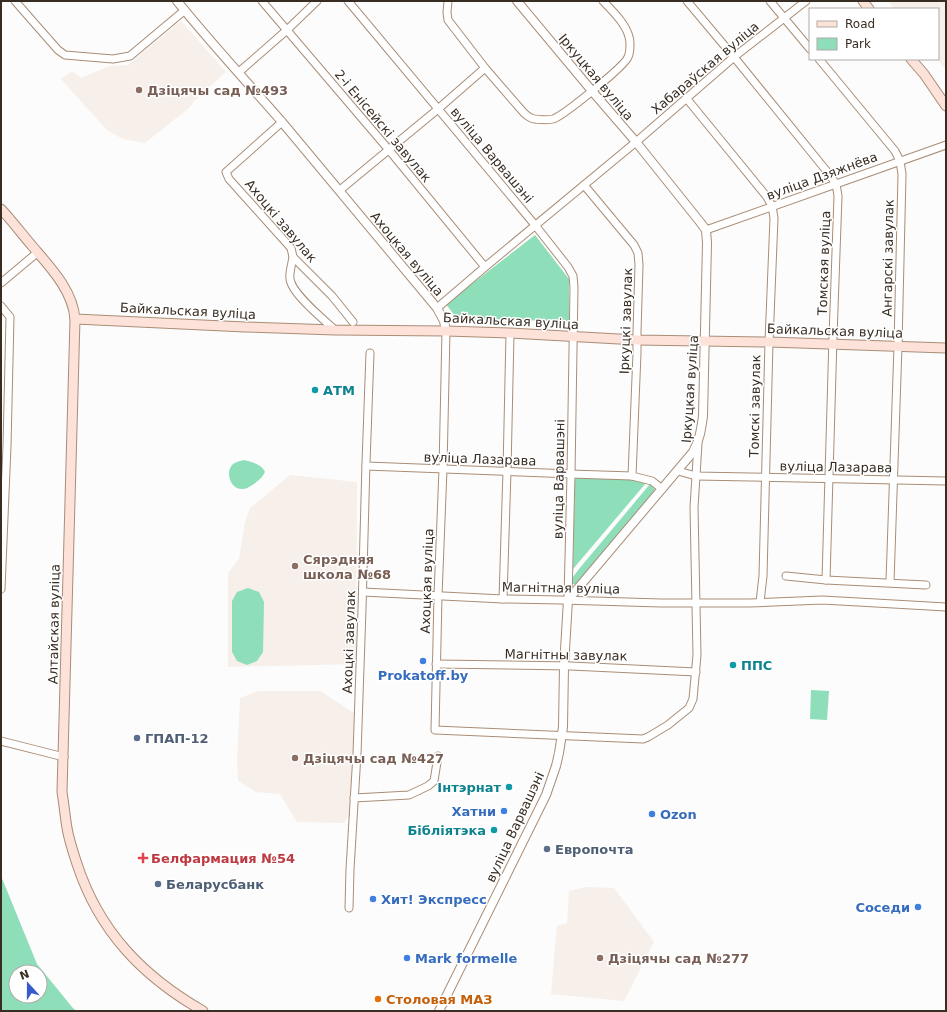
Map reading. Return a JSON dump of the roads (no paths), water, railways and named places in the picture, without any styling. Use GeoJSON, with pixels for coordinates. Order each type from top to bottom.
{"type":"FeatureCollection","features":[{"type":"Feature","properties":{"kind":"main road"},"geometry":{"type":"LineString","coordinates":[[912,60],[924,74],[946,106]]}},
{"type":"Feature","properties":{"kind":"main road","name":"Алтайская вуліца"},"geometry":{"type":"LineString","coordinates":[[1,208],[38,252],[65,288],[70,296],[75,310],[62,792],[67,828],[72,849],[82,879],[96,910],[112,933],[148,972],[168,988],[203,1011]]}},
{"type":"Feature","properties":{"kind":"main road","name":"Байкальская вуліца"},"geometry":{"type":"LineString","coordinates":[[75,319],[238,327],[446,331],[637,340],[769,342],[946,348]]}},
{"type":"Feature","properties":{"kind":"street"},"geometry":{"type":"LineString","coordinates":[[15,1],[58,50],[65,55],[114,59],[130,56],[185,10]]}},
{"type":"Feature","properties":{"kind":"street","name":"Ахоцкая вуліца"},"geometry":{"type":"LineString","coordinates":[[177,1],[209,40],[239,72],[340,190],[437,308],[444,320],[446,331],[443,469],[435,730],[562,735]]}},
{"type":"Feature","properties":{"kind":"street","name":"2-і Енісейскі завулак"},"geometry":{"type":"LineString","coordinates":[[262,1],[389,150],[485,267]]}},
{"type":"Feature","properties":{"kind":"street"},"geometry":{"type":"LineString","coordinates":[[239,72],[287,30],[317,1]]}},
{"type":"Feature","properties":{"kind":"street","name":"вуліца Варвашэні"},"geometry":{"type":"LineString","coordinates":[[348,1],[535,225],[568,267],[573,276],[574,287],[572,474],[562,735],[556,766],[546,795],[439,1011]]}},
{"type":"Feature","properties":{"kind":"street"},"geometry":{"type":"LineString","coordinates":[[448,1],[448,20],[484,68],[524,113],[532,119],[553,119],[592,91],[625,62],[628,56],[630,44],[628,33],[623,24],[603,1]]}},
{"type":"Feature","properties":{"kind":"street","name":"Іркуцкая вуліца"},"geometry":{"type":"LineString","coordinates":[[517,1],[636,142],[700,222],[706,230],[707,243],[702,416],[701,432],[698,442],[694,507],[696,672],[693,699],[689,708],[668,725],[643,739],[562,735]]}},
{"type":"Feature","properties":{"kind":"street"},"geometry":{"type":"LineString","coordinates":[[687,1],[836,184]]}},
{"type":"Feature","properties":{"kind":"street"},"geometry":{"type":"LineString","coordinates":[[770,1],[809,48]]}},
{"type":"Feature","properties":{"kind":"street","name":"Хабараўская вуліца"},"geometry":{"type":"LineString","coordinates":[[437,308],[734,58],[806,1]]}},
{"type":"Feature","properties":{"kind":"street","name":"Ангарскі завулак"},"geometry":{"type":"LineString","coordinates":[[819,60],[895,151],[900,161],[902,174],[890,582]]}},
{"type":"Feature","properties":{"kind":"street"},"geometry":{"type":"LineString","coordinates":[[340,190],[438,109],[484,68]]}},
{"type":"Feature","properties":{"kind":"street","name":"Томскі завулак"},"geometry":{"type":"LineString","coordinates":[[687,98],[720,141],[767,197],[772,206],[774,218],[763,576],[760,602]]}},
{"type":"Feature","properties":{"kind":"street","name":"Ахоцкі завулак"},"geometry":{"type":"LineString","coordinates":[[282,122],[226,172],[229,179],[291,248],[293,257],[332,296],[352,322]]}},
{"type":"Feature","properties":{"kind":"street","name":"вуліца Дзяжнёва"},"geometry":{"type":"LineString","coordinates":[[706,230],[946,145]]}},
{"type":"Feature","properties":{"kind":"street","name":"Томская вуліца"},"geometry":{"type":"LineString","coordinates":[[826,580],[838,196],[836,184]]}},
{"type":"Feature","properties":{"kind":"street","name":"Іркуцкі завулак"},"geometry":{"type":"LineString","coordinates":[[584,185],[634,245],[638,253],[637,340],[632,476]]}},
{"type":"Feature","properties":{"kind":"street"},"geometry":{"type":"LineString","coordinates":[[1,283],[38,252]]}},
{"type":"Feature","properties":{"kind":"street"},"geometry":{"type":"LineString","coordinates":[[293,257],[290,280],[292,286],[304,302],[335,330]]}},
{"type":"Feature","properties":{"kind":"street"},"geometry":{"type":"LineString","coordinates":[[1,306],[10,317],[7,446],[1,589]]}},
{"type":"Feature","properties":{"kind":"street"},"geometry":{"type":"LineString","coordinates":[[503,599],[510,333]]}},
{"type":"Feature","properties":{"kind":"street","name":"Ахоцкі завулак"},"geometry":{"type":"LineString","coordinates":[[349,908],[357,754],[370,353]]}},
{"type":"Feature","properties":{"kind":"street"},"geometry":{"type":"LineString","coordinates":[[568,600],[678,471],[693,452],[698,442]]}},
{"type":"Feature","properties":{"kind":"street","name":"вуліца Лазарава"},"geometry":{"type":"LineString","coordinates":[[366,466],[632,476],[652,481],[662,489]]}},
{"type":"Feature","properties":{"kind":"street","name":"вуліца Лазарава"},"geometry":{"type":"LineString","coordinates":[[678,471],[696,476],[946,482]]}},
{"type":"Feature","properties":{"kind":"street"},"geometry":{"type":"LineString","coordinates":[[786,576],[826,580],[926,585]]}},
{"type":"Feature","properties":{"kind":"street","name":"Магнітная вуліца"},"geometry":{"type":"LineString","coordinates":[[363,592],[503,599],[661,603],[822,600],[946,607]]}},
{"type":"Feature","properties":{"kind":"street","name":"Магнітны завулак"},"geometry":{"type":"LineString","coordinates":[[436,664],[564,666],[696,672]]}},
{"type":"Feature","properties":{"kind":"street"},"geometry":{"type":"LineString","coordinates":[[1,741],[64,757]]}},
{"type":"Feature","properties":{"kind":"street"},"geometry":{"type":"LineString","coordinates":[[354,798],[409,795],[428,786],[434,781],[438,756]]}},
{"type":"Feature","properties":{"kind":"place","name":"Дзіцячы сад №493"},"geometry":{"type":"Point","coordinates":[139,90]}},
{"type":"Feature","properties":{"kind":"place","name":"АТМ"},"geometry":{"type":"Point","coordinates":[315,390]}},
{"type":"Feature","properties":{"kind":"place","name":"Сярэдняя школа №68"},"geometry":{"type":"Point","coordinates":[295,566]}},
{"type":"Feature","properties":{"kind":"place","name":"Prokatoff.by"},"geometry":{"type":"Point","coordinates":[423,661]}},
{"type":"Feature","properties":{"kind":"place","name":"ППС"},"geometry":{"type":"Point","coordinates":[733,665]}},
{"type":"Feature","properties":{"kind":"place","name":"ГПАП-12"},"geometry":{"type":"Point","coordinates":[137,738]}},
{"type":"Feature","properties":{"kind":"place","name":"Дзіцячы сад №427"},"geometry":{"type":"Point","coordinates":[295,758]}},
{"type":"Feature","properties":{"kind":"place","name":"Інтэрнат"},"geometry":{"type":"Point","coordinates":[509,787]}},
{"type":"Feature","properties":{"kind":"place","name":"Хатни"},"geometry":{"type":"Point","coordinates":[504,811]}},
{"type":"Feature","properties":{"kind":"place","name":"Ozon"},"geometry":{"type":"Point","coordinates":[652,814]}},
{"type":"Feature","properties":{"kind":"place","name":"Бібліятэка"},"geometry":{"type":"Point","coordinates":[494,830]}},
{"type":"Feature","properties":{"kind":"place","name":"Европочта"},"geometry":{"type":"Point","coordinates":[547,849]}},
{"type":"Feature","properties":{"kind":"place","name":"Белфармация №54"},"geometry":{"type":"Point","coordinates":[143,858]}},
{"type":"Feature","properties":{"kind":"place","name":"Беларусбанк"},"geometry":{"type":"Point","coordinates":[158,884]}},
{"type":"Feature","properties":{"kind":"place","name":"Хит! Экспресс"},"geometry":{"type":"Point","coordinates":[373,899]}},
{"type":"Feature","properties":{"kind":"place","name":"Соседи"},"geometry":{"type":"Point","coordinates":[918,907]}},
{"type":"Feature","properties":{"kind":"place","name":"Mark formelle"},"geometry":{"type":"Point","coordinates":[407,958]}},
{"type":"Feature","properties":{"kind":"place","name":"Дзіцячы сад №277"},"geometry":{"type":"Point","coordinates":[600,958]}},
{"type":"Feature","properties":{"kind":"place","name":"Столовая МАЗ"},"geometry":{"type":"Point","coordinates":[378,999]}}]}
